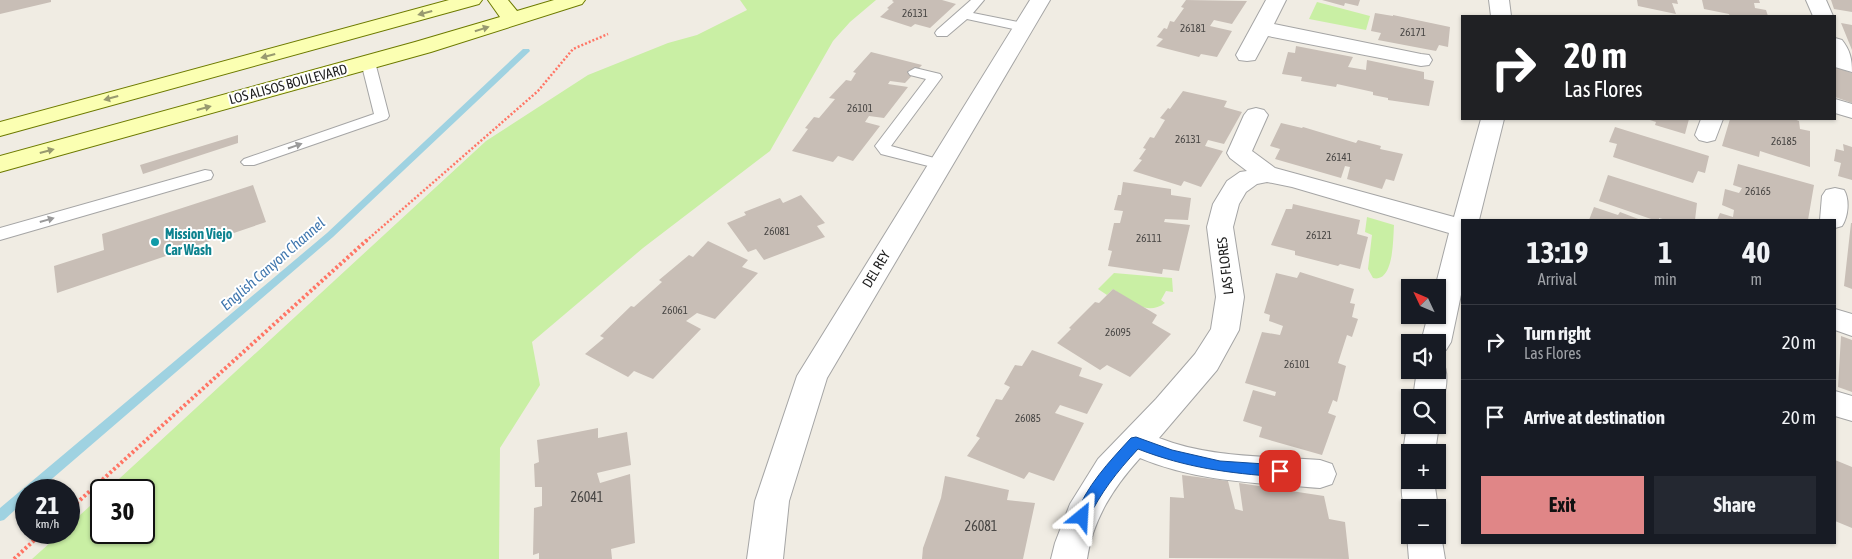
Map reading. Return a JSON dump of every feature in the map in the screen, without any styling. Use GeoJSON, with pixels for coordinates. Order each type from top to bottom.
{"type":"FeatureCollection","features":[{"type":"Feature","properties":{"kind":"main road"},"geometry":{"type":"LineString","coordinates":[[0,129],[472,0]]}},
{"type":"Feature","properties":{"kind":"main road"},"geometry":{"type":"LineString","coordinates":[[498,0],[513,20]]}},
{"type":"Feature","properties":{"kind":"main road","name":"LOS ALISOS BOULEVARD"},"geometry":{"type":"LineString","coordinates":[[0,164],[368,62],[575,0]]}},
{"type":"Feature","properties":{"kind":"street","name":"DEL REY"},"geometry":{"type":"LineString","coordinates":[[765,559],[772,500],[812,376],[1040,0]]}},
{"type":"Feature","properties":{"kind":"street"},"geometry":{"type":"LineString","coordinates":[[1246,55],[1276,0]]}},
{"type":"Feature","properties":{"kind":"street"},"geometry":{"type":"LineString","coordinates":[[1499,0],[1501,15]]}},
{"type":"Feature","properties":{"kind":"street"},"geometry":{"type":"LineString","coordinates":[[1816,0],[1823,15]]}},
{"type":"Feature","properties":{"kind":"street"},"geometry":{"type":"LineString","coordinates":[[1261,28],[1421,60]]}},
{"type":"Feature","properties":{"kind":"street"},"geometry":{"type":"LineString","coordinates":[[1836,106],[1852,112]]}},
{"type":"Feature","properties":{"kind":"street","name":"LAS FLORES"},"geometry":{"type":"LineString","coordinates":[[1256,115],[1239,153],[1267,174]]}},
{"type":"Feature","properties":{"kind":"street"},"geometry":{"type":"LineString","coordinates":[[1466,219],[1493,120]]}},
{"type":"Feature","properties":{"kind":"street","name":"LAS FLORES"},"geometry":{"type":"LineString","coordinates":[[1069,559],[1072,543],[1086,504],[1110,469],[1206,362],[1225,330],[1230,297],[1220,227],[1226,204],[1236,187],[1248,178],[1267,174],[1295,180],[1461,228]]}},
{"type":"Feature","properties":{"kind":"street"},"geometry":{"type":"LineString","coordinates":[[1438,334],[1461,238]]}},
{"type":"Feature","properties":{"kind":"street"},"geometry":{"type":"LineString","coordinates":[[1836,319],[1852,324]]}},
{"type":"Feature","properties":{"kind":"street"},"geometry":{"type":"LineString","coordinates":[[1836,403],[1852,409]]}},
{"type":"Feature","properties":{"kind":"street"},"geometry":{"type":"LineString","coordinates":[[1136,442],[1170,456],[1220,466],[1320,474]]}},
{"type":"Feature","properties":{"kind":"street"},"geometry":{"type":"LineString","coordinates":[[1425,544],[1427,559]]}},
{"type":"Feature","properties":{"kind":"lane"},"geometry":{"type":"LineString","coordinates":[[942,33],[964,15],[978,0]]}},
{"type":"Feature","properties":{"kind":"lane"},"geometry":{"type":"LineString","coordinates":[[964,15],[1023,28]]}},
{"type":"Feature","properties":{"kind":"lane"},"geometry":{"type":"LineString","coordinates":[[249,162],[382,116],[368,62]]}},
{"type":"Feature","properties":{"kind":"lane"},"geometry":{"type":"LineString","coordinates":[[914,72],[934,78],[883,146],[886,151],[940,164]]}},
{"type":"Feature","properties":{"kind":"lane"},"geometry":{"type":"LineString","coordinates":[[0,234],[205,175]]}},
{"type":"Feature","properties":{"kind":"path"},"geometry":{"type":"LineString","coordinates":[[80,500],[327,275],[538,91],[573,49],[608,34]]}},
{"type":"Feature","properties":{"kind":"path"},"geometry":{"type":"LineString","coordinates":[[14,559],[31,544]]}},
{"type":"Feature","properties":{"kind":"green space"},"geometry":{"type":"Polygon","coordinates":[[[740,0],[876,0],[850,22],[833,41],[770,151],[643,248],[532,342],[540,385],[500,448],[499,559],[32,559],[49,544],[80,544],[80,515],[90,506],[90,544],[155,544],[155,479],[119,479],[486,141],[588,75],[668,43],[697,35],[747,10],[740,0]]]}},
{"type":"Feature","properties":{"kind":"green space"},"geometry":{"type":"Polygon","coordinates":[[[1317,2],[1370,16],[1366,30],[1309,19],[1317,2]]]}},
{"type":"Feature","properties":{"kind":"green space"},"geometry":{"type":"Polygon","coordinates":[[[1367,217],[1394,225],[1389,267],[1380,278],[1373,278],[1368,269],[1372,235],[1365,232],[1367,217]]]}},
{"type":"Feature","properties":{"kind":"green space"},"geometry":{"type":"Polygon","coordinates":[[[1114,273],[1172,278],[1173,292],[1166,291],[1161,300],[1165,303],[1158,307],[1145,308],[1113,289],[1107,295],[1098,289],[1114,273]]]}},
{"type":"Feature","properties":{"kind":"building"},"geometry":{"type":"Polygon","coordinates":[[[0,0],[51,0],[51,2],[0,14],[0,0]]]}},
{"type":"Feature","properties":{"kind":"building"},"geometry":{"type":"Polygon","coordinates":[[[893,0],[942,0],[956,4],[930,28],[915,24],[911,27],[880,17],[889,9],[887,8],[894,2],[893,0]]]}},
{"type":"Feature","properties":{"kind":"building"},"geometry":{"type":"Polygon","coordinates":[[[1186,0],[1247,1],[1232,24],[1214,20],[1210,26],[1232,31],[1217,57],[1201,54],[1199,57],[1156,46],[1163,39],[1157,37],[1164,28],[1167,29],[1170,21],[1174,22],[1184,8],[1181,7],[1186,0]]]}},
{"type":"Feature","properties":{"kind":"building"},"geometry":{"type":"Polygon","coordinates":[[[1322,0],[1360,0],[1358,6],[1345,3],[1344,6],[1322,0]]]}},
{"type":"Feature","properties":{"kind":"building"},"geometry":{"type":"Polygon","coordinates":[[[1637,0],[1677,0],[1678,4],[1672,3],[1676,14],[1638,6],[1637,0]]]}},
{"type":"Feature","properties":{"kind":"building"},"geometry":{"type":"Polygon","coordinates":[[[1702,0],[1759,0],[1760,3],[1754,3],[1755,8],[1766,10],[1768,15],[1730,15],[1704,9],[1702,0]]]}},
{"type":"Feature","properties":{"kind":"building"},"geometry":{"type":"Polygon","coordinates":[[[1831,0],[1852,0],[1852,12],[1834,9],[1831,0]]]}},
{"type":"Feature","properties":{"kind":"building"},"geometry":{"type":"Polygon","coordinates":[[[1375,13],[1450,27],[1448,47],[1439,45],[1436,51],[1378,40],[1381,33],[1371,31],[1375,13]]]}},
{"type":"Feature","properties":{"kind":"building"},"geometry":{"type":"Polygon","coordinates":[[[1841,23],[1852,25],[1852,50],[1841,23]]]}},
{"type":"Feature","properties":{"kind":"building"},"geometry":{"type":"Polygon","coordinates":[[[1296,46],[1353,57],[1348,67],[1366,70],[1367,60],[1424,72],[1424,79],[1434,81],[1429,106],[1388,100],[1388,98],[1373,95],[1373,92],[1337,84],[1336,87],[1301,81],[1302,77],[1282,74],[1288,52],[1295,53],[1296,46]]]}},
{"type":"Feature","properties":{"kind":"building"},"geometry":{"type":"Polygon","coordinates":[[[871,52],[922,65],[905,83],[890,81],[888,84],[908,87],[884,118],[869,116],[865,122],[880,126],[853,161],[838,156],[833,162],[792,151],[808,129],[805,128],[814,117],[819,118],[835,99],[829,98],[846,80],[851,81],[856,73],[853,72],[871,52]]]}},
{"type":"Feature","properties":{"kind":"building"},"geometry":{"type":"Polygon","coordinates":[[[1836,67],[1852,73],[1852,103],[1836,97],[1836,67]]]}},
{"type":"Feature","properties":{"kind":"building"},"geometry":{"type":"Polygon","coordinates":[[[1183,91],[1227,101],[1224,107],[1242,112],[1224,144],[1208,140],[1205,146],[1223,151],[1201,187],[1184,181],[1181,186],[1133,171],[1142,160],[1139,159],[1146,149],[1143,148],[1150,137],[1154,138],[1165,120],[1160,118],[1168,108],[1170,109],[1183,91]]]}},
{"type":"Feature","properties":{"kind":"building"},"geometry":{"type":"Polygon","coordinates":[[[1650,120],[1689,120],[1685,134],[1655,125],[1656,122],[1650,120]]]}},
{"type":"Feature","properties":{"kind":"building"},"geometry":{"type":"Polygon","coordinates":[[[1730,120],[1796,120],[1799,121],[1800,129],[1810,131],[1810,167],[1760,151],[1759,157],[1722,146],[1730,120]]]}},
{"type":"Feature","properties":{"kind":"building"},"geometry":{"type":"Polygon","coordinates":[[[1281,123],[1303,127],[1356,143],[1358,140],[1381,146],[1380,149],[1403,154],[1394,181],[1386,179],[1382,189],[1347,179],[1350,167],[1345,166],[1341,178],[1275,159],[1280,149],[1270,146],[1281,123]]]}},
{"type":"Feature","properties":{"kind":"building"},"geometry":{"type":"Polygon","coordinates":[[[1615,127],[1709,156],[1705,173],[1698,171],[1693,183],[1613,157],[1617,144],[1609,142],[1615,127]]]}},
{"type":"Feature","properties":{"kind":"building"},"geometry":{"type":"Polygon","coordinates":[[[238,135],[238,143],[143,174],[140,165],[238,135]]]}},
{"type":"Feature","properties":{"kind":"building"},"geometry":{"type":"Polygon","coordinates":[[[1843,144],[1852,147],[1852,180],[1838,176],[1841,163],[1834,161],[1836,149],[1844,151],[1843,144]]]}},
{"type":"Feature","properties":{"kind":"building"},"geometry":{"type":"Polygon","coordinates":[[[1738,164],[1814,185],[1808,219],[1717,219],[1720,213],[1733,217],[1734,210],[1722,205],[1725,189],[1739,193],[1742,188],[1733,185],[1738,164]]]}},
{"type":"Feature","properties":{"kind":"building"},"geometry":{"type":"Polygon","coordinates":[[[1608,175],[1697,203],[1695,219],[1651,219],[1599,201],[1608,175]]]}},
{"type":"Feature","properties":{"kind":"building"},"geometry":{"type":"Polygon","coordinates":[[[1123,182],[1171,189],[1171,195],[1191,198],[1188,220],[1165,219],[1164,222],[1190,225],[1179,271],[1163,269],[1162,274],[1108,266],[1112,251],[1108,250],[1114,223],[1120,223],[1123,211],[1114,210],[1118,195],[1121,195],[1123,182]]]}},
{"type":"Feature","properties":{"kind":"building","name":"Mission Viejo Car Wash"},"geometry":{"type":"Polygon","coordinates":[[[253,185],[266,222],[57,293],[54,266],[104,250],[102,234],[253,185]]]}},
{"type":"Feature","properties":{"kind":"building"},"geometry":{"type":"Polygon","coordinates":[[[801,195],[825,223],[817,226],[825,237],[764,260],[756,249],[748,252],[727,223],[746,215],[744,212],[780,198],[783,203],[801,195]]]}},
{"type":"Feature","properties":{"kind":"building"},"geometry":{"type":"Polygon","coordinates":[[[1293,204],[1360,220],[1357,234],[1368,237],[1360,269],[1340,264],[1338,266],[1295,255],[1295,251],[1271,245],[1286,209],[1292,209],[1293,204]]]}},
{"type":"Feature","properties":{"kind":"building"},"geometry":{"type":"Polygon","coordinates":[[[1594,207],[1618,215],[1620,212],[1638,219],[1589,219],[1594,207]]]}},
{"type":"Feature","properties":{"kind":"building"},"geometry":{"type":"Polygon","coordinates":[[[1852,223],[1852,289],[1844,286],[1852,223]]]}},
{"type":"Feature","properties":{"kind":"building"},"geometry":{"type":"Polygon","coordinates":[[[708,241],[748,260],[742,267],[758,273],[715,319],[697,313],[686,321],[701,329],[653,379],[634,371],[628,377],[585,354],[604,338],[600,336],[631,306],[634,307],[662,282],[659,280],[689,255],[693,257],[708,241]]]}},
{"type":"Feature","properties":{"kind":"building"},"geometry":{"type":"Polygon","coordinates":[[[1300,272],[1354,289],[1350,303],[1355,304],[1352,317],[1358,319],[1352,337],[1347,335],[1338,363],[1346,366],[1337,402],[1333,400],[1328,413],[1336,416],[1322,455],[1259,437],[1262,427],[1243,421],[1253,390],[1275,396],[1276,392],[1245,383],[1262,332],[1280,335],[1283,326],[1269,321],[1270,315],[1264,313],[1276,273],[1297,278],[1300,272]]]}},
{"type":"Feature","properties":{"kind":"building"},"geometry":{"type":"Polygon","coordinates":[[[1113,289],[1157,315],[1152,323],[1171,334],[1130,377],[1107,365],[1100,370],[1057,343],[1095,302],[1099,303],[1113,289]]]}},
{"type":"Feature","properties":{"kind":"building"},"geometry":{"type":"Polygon","coordinates":[[[1841,336],[1852,340],[1852,392],[1838,387],[1841,336]]]}},
{"type":"Feature","properties":{"kind":"building"},"geometry":{"type":"Polygon","coordinates":[[[1032,350],[1082,368],[1079,376],[1103,384],[1087,414],[1060,405],[1055,413],[1084,423],[1054,481],[1029,472],[1024,479],[967,456],[980,438],[976,436],[996,399],[1002,400],[1010,387],[1004,384],[1015,365],[1022,366],[1032,350]]]}},
{"type":"Feature","properties":{"kind":"building"},"geometry":{"type":"Polygon","coordinates":[[[598,428],[598,438],[627,432],[631,465],[597,473],[600,483],[630,474],[635,543],[611,549],[612,559],[539,559],[539,553],[533,555],[534,508],[542,506],[542,487],[535,487],[534,464],[539,462],[537,440],[598,428]]]}},
{"type":"Feature","properties":{"kind":"building"},"geometry":{"type":"Polygon","coordinates":[[[1836,460],[1852,467],[1852,528],[1836,521],[1836,460]]]}},
{"type":"Feature","properties":{"kind":"building"},"geometry":{"type":"Polygon","coordinates":[[[1182,475],[1228,481],[1235,509],[1243,511],[1239,483],[1324,496],[1329,519],[1345,522],[1349,559],[1169,558],[1170,497],[1184,498],[1182,475]]]}},
{"type":"Feature","properties":{"kind":"building"},"geometry":{"type":"Polygon","coordinates":[[[945,476],[1009,490],[1007,500],[1035,503],[1023,559],[922,559],[923,548],[941,498],[945,476]]]}},
{"type":"Feature","properties":{"kind":"waterway","name":"English Canyon Channel"},"geometry":{"type":"LineString","coordinates":[[43,479],[330,235],[526,51]]}},
{"type":"Feature","properties":{"kind":"waterway","name":"English Canyon Channel"},"geometry":{"type":"LineString","coordinates":[[0,516],[15,503]]}},
{"type":"Feature","properties":{"kind":"place","name":"Mission Viejo Car Wash"},"geometry":{"type":"Point","coordinates":[155,242]}},
{"type":"Feature","properties":{"kind":"route"},"geometry":{"type":"LineString","coordinates":[[1082,517],[1086,504],[1110,469],[1136,442],[1170,456],[1220,466],[1280,471]]}}]}
